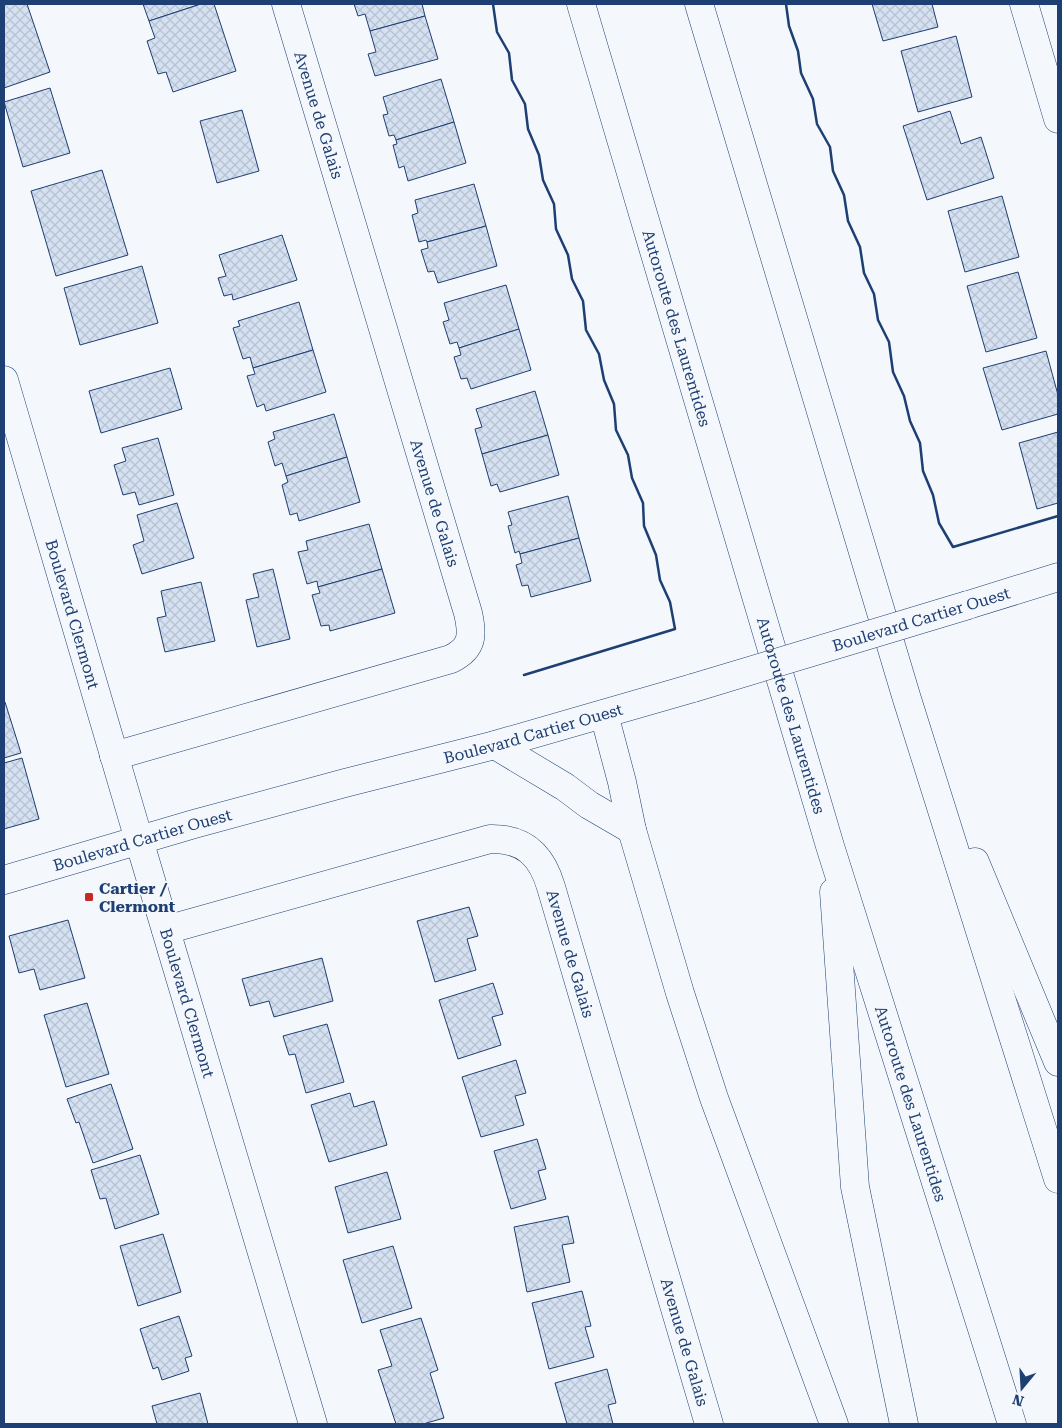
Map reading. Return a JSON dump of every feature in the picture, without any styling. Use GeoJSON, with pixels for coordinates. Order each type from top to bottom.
{"type":"FeatureCollection","features":[{"type":"Feature","properties":{"kind":"main road","name":"Avenue de Galais"},"geometry":{"type":"LineString","coordinates":[[114,756],[451,659],[463,652],[471,638],[472,630],[465,604],[286,4]]}},
{"type":"Feature","properties":{"kind":"main road","name":"Autoroute des Laurentides"},"geometry":{"type":"LineString","coordinates":[[581,4],[830,846],[1012,1424]]}},
{"type":"Feature","properties":{"kind":"main road"},"geometry":{"type":"LineString","coordinates":[[698,4],[906,699],[1058,1179]]}},
{"type":"Feature","properties":{"kind":"main road"},"geometry":{"type":"LineString","coordinates":[[1024,4],[1058,119]]}},
{"type":"Feature","properties":{"kind":"main road","name":"Boulevard Clermont"},"geometry":{"type":"LineString","coordinates":[[4,380],[313,1424]]}},
{"type":"Feature","properties":{"kind":"main road","name":"Boulevard Cartier Ouest"},"geometry":{"type":"LineString","coordinates":[[4,880],[139,840],[604,714],[1058,577]]}},
{"type":"Feature","properties":{"kind":"main road"},"geometry":{"type":"LineString","coordinates":[[906,699],[1058,1062]]}},
{"type":"Feature","properties":{"kind":"main road"},"geometry":{"type":"LineString","coordinates":[[604,714],[622,782],[632,830],[714,1098],[834,1424]]}},
{"type":"Feature","properties":{"kind":"main road"},"geometry":{"type":"LineString","coordinates":[[495,745],[632,830]]}},
{"type":"Feature","properties":{"kind":"main road","name":"Avenue de Galais"},"geometry":{"type":"LineString","coordinates":[[166,930],[490,840],[508,840],[528,849],[537,856],[551,887],[709,1424]]}},
{"type":"Feature","properties":{"kind":"main road"},"geometry":{"type":"LineString","coordinates":[[830,846],[855,1187],[904,1424]]}},
{"type":"Feature","properties":{"kind":"building"},"geometry":{"type":"Polygon","coordinates":[[[4,4],[27,4],[50,72],[4,88],[4,4]]]}},
{"type":"Feature","properties":{"kind":"building"},"geometry":{"type":"Polygon","coordinates":[[[143,4],[201,4],[149,21],[143,4]]]}},
{"type":"Feature","properties":{"kind":"building"},"geometry":{"type":"Polygon","coordinates":[[[201,4],[214,4],[236,71],[173,92],[166,72],[158,74],[147,41],[155,38],[149,21],[201,4]]]}},
{"type":"Feature","properties":{"kind":"building"},"geometry":{"type":"Polygon","coordinates":[[[354,4],[422,4],[425,16],[370,31],[365,14],[358,16],[354,4]]]}},
{"type":"Feature","properties":{"kind":"building"},"geometry":{"type":"Polygon","coordinates":[[[872,4],[932,4],[938,27],[883,41],[872,4]]]}},
{"type":"Feature","properties":{"kind":"building"},"geometry":{"type":"Polygon","coordinates":[[[425,16],[438,59],[375,76],[368,54],[376,52],[370,31],[425,16]]]}},
{"type":"Feature","properties":{"kind":"building"},"geometry":{"type":"Polygon","coordinates":[[[956,36],[972,97],[918,112],[901,51],[956,36]]]}},
{"type":"Feature","properties":{"kind":"building"},"geometry":{"type":"Polygon","coordinates":[[[441,79],[454,122],[396,140],[394,135],[389,136],[383,115],[388,114],[383,97],[441,79]]]}},
{"type":"Feature","properties":{"kind":"building"},"geometry":{"type":"Polygon","coordinates":[[[50,88],[70,153],[23,167],[4,102],[50,88]]]}},
{"type":"Feature","properties":{"kind":"building"},"geometry":{"type":"Polygon","coordinates":[[[242,110],[259,171],[217,183],[200,121],[242,110]]]}},
{"type":"Feature","properties":{"kind":"building"},"geometry":{"type":"Polygon","coordinates":[[[950,111],[961,144],[981,137],[994,178],[927,200],[903,126],[950,111]]]}},
{"type":"Feature","properties":{"kind":"building"},"geometry":{"type":"Polygon","coordinates":[[[454,122],[466,163],[408,181],[404,166],[399,168],[393,145],[397,144],[396,140],[454,122]]]}},
{"type":"Feature","properties":{"kind":"building"},"geometry":{"type":"Polygon","coordinates":[[[102,170],[128,255],[56,276],[31,191],[102,170]]]}},
{"type":"Feature","properties":{"kind":"building"},"geometry":{"type":"Polygon","coordinates":[[[474,184],[486,226],[427,242],[426,240],[419,242],[412,215],[418,213],[415,200],[474,184]]]}},
{"type":"Feature","properties":{"kind":"building"},"geometry":{"type":"Polygon","coordinates":[[[1002,196],[1019,257],[965,272],[948,211],[1002,196]]]}},
{"type":"Feature","properties":{"kind":"building"},"geometry":{"type":"Polygon","coordinates":[[[486,226],[497,266],[438,283],[434,271],[428,272],[421,250],[428,248],[427,242],[486,226]]]}},
{"type":"Feature","properties":{"kind":"building"},"geometry":{"type":"Polygon","coordinates":[[[282,235],[297,280],[233,300],[232,294],[224,296],[218,278],[226,276],[219,255],[282,235]]]}},
{"type":"Feature","properties":{"kind":"building"},"geometry":{"type":"Polygon","coordinates":[[[142,266],[158,323],[80,345],[64,288],[142,266]]]}},
{"type":"Feature","properties":{"kind":"building"},"geometry":{"type":"Polygon","coordinates":[[[1018,272],[1037,338],[986,352],[967,286],[1018,272]]]}},
{"type":"Feature","properties":{"kind":"building"},"geometry":{"type":"Polygon","coordinates":[[[506,285],[519,329],[459,348],[457,342],[450,344],[443,322],[449,320],[444,303],[506,285]]]}},
{"type":"Feature","properties":{"kind":"building"},"geometry":{"type":"Polygon","coordinates":[[[299,302],[313,350],[253,368],[250,357],[243,359],[233,328],[240,326],[238,321],[299,302]]]}},
{"type":"Feature","properties":{"kind":"building"},"geometry":{"type":"Polygon","coordinates":[[[519,329],[531,370],[471,389],[467,378],[461,379],[454,357],[461,355],[459,348],[519,329]]]}},
{"type":"Feature","properties":{"kind":"building"},"geometry":{"type":"Polygon","coordinates":[[[313,350],[326,392],[266,411],[264,404],[257,407],[247,376],[255,374],[253,368],[313,350]]]}},
{"type":"Feature","properties":{"kind":"building"},"geometry":{"type":"Polygon","coordinates":[[[1046,351],[1058,395],[1058,414],[1002,430],[983,368],[1046,351]]]}},
{"type":"Feature","properties":{"kind":"building"},"geometry":{"type":"Polygon","coordinates":[[[170,368],[182,409],[101,433],[89,391],[170,368]]]}},
{"type":"Feature","properties":{"kind":"building"},"geometry":{"type":"Polygon","coordinates":[[[535,391],[548,435],[482,454],[475,429],[482,427],[476,409],[535,391]]]}},
{"type":"Feature","properties":{"kind":"building"},"geometry":{"type":"Polygon","coordinates":[[[334,414],[347,457],[286,476],[282,463],[275,466],[268,442],[275,439],[273,432],[334,414]]]}},
{"type":"Feature","properties":{"kind":"building"},"geometry":{"type":"Polygon","coordinates":[[[1058,432],[1058,503],[1037,509],[1019,443],[1058,432]]]}},
{"type":"Feature","properties":{"kind":"building"},"geometry":{"type":"Polygon","coordinates":[[[548,435],[559,475],[500,492],[497,484],[491,486],[482,454],[548,435]]]}},
{"type":"Feature","properties":{"kind":"building"},"geometry":{"type":"Polygon","coordinates":[[[158,438],[174,495],[139,505],[135,492],[123,495],[114,465],[126,461],[122,448],[158,438]]]}},
{"type":"Feature","properties":{"kind":"building"},"geometry":{"type":"Polygon","coordinates":[[[347,457],[360,502],[299,521],[297,513],[290,515],[282,485],[288,482],[286,476],[347,457]]]}},
{"type":"Feature","properties":{"kind":"building"},"geometry":{"type":"Polygon","coordinates":[[[568,496],[579,538],[520,554],[519,551],[515,553],[508,526],[512,525],[508,512],[568,496]]]}},
{"type":"Feature","properties":{"kind":"building"},"geometry":{"type":"Polygon","coordinates":[[[177,503],[194,558],[142,574],[133,545],[144,541],[137,515],[177,503]]]}},
{"type":"Feature","properties":{"kind":"building"},"geometry":{"type":"Polygon","coordinates":[[[369,524],[382,569],[318,587],[317,581],[307,584],[298,552],[308,550],[306,541],[369,524]]]}},
{"type":"Feature","properties":{"kind":"building"},"geometry":{"type":"Polygon","coordinates":[[[579,538],[591,581],[531,597],[528,585],[522,586],[516,565],[522,563],[520,554],[579,538]]]}},
{"type":"Feature","properties":{"kind":"building"},"geometry":{"type":"Polygon","coordinates":[[[273,569],[290,639],[257,647],[246,600],[259,597],[253,574],[273,569]]]}},
{"type":"Feature","properties":{"kind":"building"},"geometry":{"type":"Polygon","coordinates":[[[382,569],[395,613],[330,631],[329,625],[321,626],[312,595],[320,593],[318,587],[382,569]]]}},
{"type":"Feature","properties":{"kind":"building"},"geometry":{"type":"Polygon","coordinates":[[[201,582],[215,641],[165,652],[157,618],[166,616],[161,591],[201,582]]]}},
{"type":"Feature","properties":{"kind":"building"},"geometry":{"type":"Polygon","coordinates":[[[4,702],[21,753],[4,758],[4,702]]]}},
{"type":"Feature","properties":{"kind":"building"},"geometry":{"type":"Polygon","coordinates":[[[22,758],[39,819],[4,829],[4,763],[22,758]]]}},
{"type":"Feature","properties":{"kind":"building"},"geometry":{"type":"Polygon","coordinates":[[[469,907],[478,936],[467,939],[476,970],[435,982],[417,921],[469,907]]]}},
{"type":"Feature","properties":{"kind":"building"},"geometry":{"type":"Polygon","coordinates":[[[68,920],[85,978],[40,990],[34,969],[19,973],[9,936],[68,920]]]}},
{"type":"Feature","properties":{"kind":"building"},"geometry":{"type":"Polygon","coordinates":[[[322,958],[333,1001],[274,1017],[269,1001],[250,1006],[242,979],[322,958]]]}},
{"type":"Feature","properties":{"kind":"building"},"geometry":{"type":"Polygon","coordinates":[[[493,983],[503,1014],[492,1017],[501,1045],[458,1059],[439,1000],[493,983]]]}},
{"type":"Feature","properties":{"kind":"building"},"geometry":{"type":"Polygon","coordinates":[[[87,1003],[109,1074],[66,1087],[44,1015],[87,1003]]]}},
{"type":"Feature","properties":{"kind":"building"},"geometry":{"type":"Polygon","coordinates":[[[327,1024],[344,1082],[306,1093],[295,1054],[289,1055],[283,1036],[327,1024]]]}},
{"type":"Feature","properties":{"kind":"building"},"geometry":{"type":"Polygon","coordinates":[[[516,1060],[526,1093],[515,1096],[524,1125],[481,1137],[462,1077],[516,1060]]]}},
{"type":"Feature","properties":{"kind":"building"},"geometry":{"type":"Polygon","coordinates":[[[111,1084],[133,1149],[93,1163],[79,1122],[76,1123],[67,1099],[111,1084]]]}},
{"type":"Feature","properties":{"kind":"building"},"geometry":{"type":"Polygon","coordinates":[[[350,1093],[354,1107],[374,1101],[387,1145],[329,1162],[311,1105],[350,1093]]]}},
{"type":"Feature","properties":{"kind":"building"},"geometry":{"type":"Polygon","coordinates":[[[537,1139],[546,1169],[538,1171],[546,1199],[511,1209],[494,1151],[537,1139]]]}},
{"type":"Feature","properties":{"kind":"building"},"geometry":{"type":"Polygon","coordinates":[[[140,1155],[159,1214],[115,1229],[106,1198],[100,1199],[91,1170],[140,1155]]]}},
{"type":"Feature","properties":{"kind":"building"},"geometry":{"type":"Polygon","coordinates":[[[387,1172],[401,1219],[348,1233],[335,1187],[387,1172]]]}},
{"type":"Feature","properties":{"kind":"building"},"geometry":{"type":"Polygon","coordinates":[[[568,1216],[574,1243],[562,1245],[570,1282],[527,1292],[514,1227],[568,1216]]]}},
{"type":"Feature","properties":{"kind":"building"},"geometry":{"type":"Polygon","coordinates":[[[163,1234],[181,1292],[138,1306],[120,1246],[163,1234]]]}},
{"type":"Feature","properties":{"kind":"building"},"geometry":{"type":"Polygon","coordinates":[[[393,1246],[412,1308],[362,1323],[343,1260],[393,1246]]]}},
{"type":"Feature","properties":{"kind":"building"},"geometry":{"type":"Polygon","coordinates":[[[582,1291],[591,1326],[585,1327],[594,1357],[549,1369],[532,1303],[582,1291]]]}},
{"type":"Feature","properties":{"kind":"building"},"geometry":{"type":"Polygon","coordinates":[[[179,1316],[192,1356],[185,1358],[189,1371],[162,1380],[158,1367],[153,1369],[140,1329],[179,1316]]]}},
{"type":"Feature","properties":{"kind":"building"},"geometry":{"type":"Polygon","coordinates":[[[421,1318],[438,1370],[430,1373],[444,1418],[423,1424],[396,1424],[378,1370],[392,1366],[380,1330],[421,1318]]]}},
{"type":"Feature","properties":{"kind":"building"},"geometry":{"type":"Polygon","coordinates":[[[607,1369],[616,1403],[608,1405],[613,1424],[567,1424],[555,1383],[607,1369]]]}},
{"type":"Feature","properties":{"kind":"building"},"geometry":{"type":"Polygon","coordinates":[[[200,1393],[208,1424],[157,1424],[152,1406],[200,1393]]]}},
{"type":"Feature","properties":{"kind":"wall"},"geometry":{"type":"LineString","coordinates":[[493,4],[497,32],[509,53],[512,80],[525,104],[528,129],[539,155],[543,180],[554,204],[556,229],[568,255],[572,279],[583,301],[586,330],[599,354],[604,380],[614,404],[616,430],[628,455],[632,478],[643,503],[644,526],[656,555],[660,580],[670,602],[675,629],[524,675]]}},
{"type":"Feature","properties":{"kind":"wall"},"geometry":{"type":"LineString","coordinates":[[786,4],[789,26],[798,51],[801,73],[813,99],[817,124],[830,147],[833,171],[844,195],[848,221],[860,247],[864,273],[874,294],[878,320],[889,342],[893,372],[904,396],[910,421],[920,443],[923,471],[933,495],[939,523],[953,547],[1058,516]]}},
{"type":"Feature","properties":{"kind":"place","name":"Cartier / Clermont"},"geometry":{"type":"Point","coordinates":[89,897]}}]}
